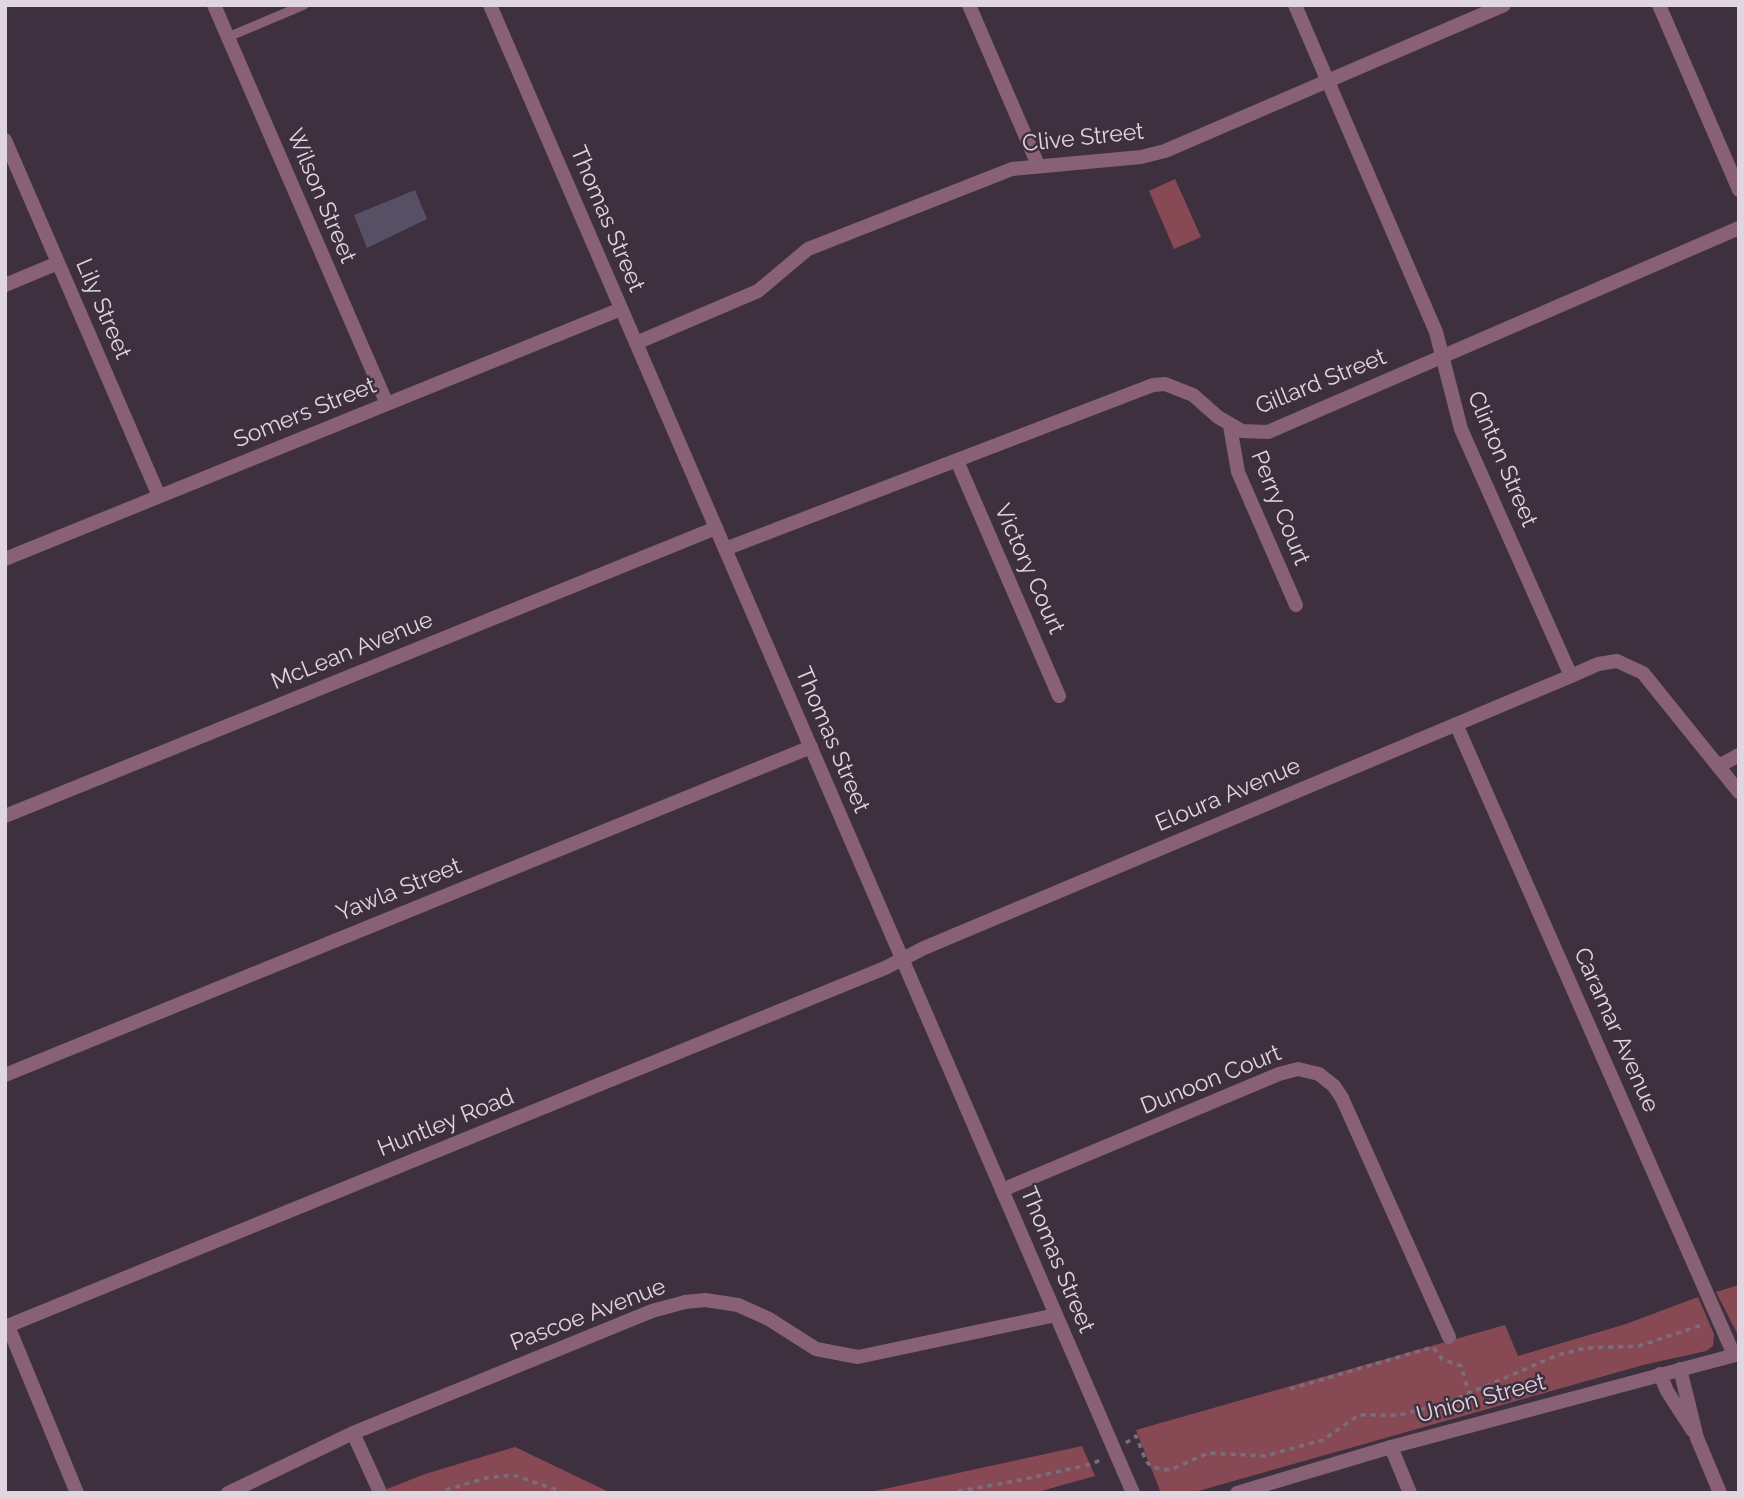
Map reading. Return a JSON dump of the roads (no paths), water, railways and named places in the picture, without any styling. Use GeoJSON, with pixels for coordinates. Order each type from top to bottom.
{"type":"FeatureCollection","features":[{"type":"Feature","properties":{"kind":"street","name":"Wilson Street"},"geometry":{"type":"LineString","coordinates":[[214,5],[387,404]]}},
{"type":"Feature","properties":{"kind":"street","name":"Thomas Street"},"geometry":{"type":"LineString","coordinates":[[490,5],[1133,1493]]}},
{"type":"Feature","properties":{"kind":"street"},"geometry":{"type":"LineString","coordinates":[[969,5],[1038,165]]}},
{"type":"Feature","properties":{"kind":"street","name":"Clinton Street"},"geometry":{"type":"LineString","coordinates":[[1295,5],[1436,332],[1461,429],[1571,676]]}},
{"type":"Feature","properties":{"kind":"street","name":"Clive Street"},"geometry":{"type":"LineString","coordinates":[[636,343],[758,291],[808,249],[1012,169],[1158,153],[1504,5]]}},
{"type":"Feature","properties":{"kind":"street"},"geometry":{"type":"LineString","coordinates":[[1658,5],[1739,190]]}},
{"type":"Feature","properties":{"kind":"street","name":"Lily Street"},"geometry":{"type":"LineString","coordinates":[[5,139],[159,496]]}},
{"type":"Feature","properties":{"kind":"street","name":"Gillard Street"},"geometry":{"type":"LineString","coordinates":[[725,549],[1153,385],[1165,384],[1193,395],[1230,426],[1255,433],[1280,428],[1739,228]]}},
{"type":"Feature","properties":{"kind":"street"},"geometry":{"type":"LineString","coordinates":[[5,285],[58,263]]}},
{"type":"Feature","properties":{"kind":"street","name":"Somers Street"},"geometry":{"type":"LineString","coordinates":[[5,559],[621,309]]}},
{"type":"Feature","properties":{"kind":"street","name":"Perry Court"},"geometry":{"type":"LineString","coordinates":[[1230,426],[1238,472],[1296,605]]}},
{"type":"Feature","properties":{"kind":"street","name":"Victory Court"},"geometry":{"type":"LineString","coordinates":[[957,461],[1059,696]]}},
{"type":"Feature","properties":{"kind":"street","name":"McLean Avenue"},"geometry":{"type":"LineString","coordinates":[[5,816],[716,528]]}},
{"type":"Feature","properties":{"kind":"street"},"geometry":{"type":"LineString","coordinates":[[1571,676],[1608,662],[1634,666],[1652,682],[1739,792]]}},
{"type":"Feature","properties":{"kind":"street","name":"Eloura Avenue"},"geometry":{"type":"LineString","coordinates":[[902,959],[1571,676]]}},
{"type":"Feature","properties":{"kind":"street","name":"Caramar Avenue"},"geometry":{"type":"LineString","coordinates":[[1456,724],[1736,1354]]}},
{"type":"Feature","properties":{"kind":"street","name":"Yawla Street"},"geometry":{"type":"LineString","coordinates":[[5,1075],[811,747]]}},
{"type":"Feature","properties":{"kind":"street"},"geometry":{"type":"LineString","coordinates":[[1719,766],[1739,755]]}},
{"type":"Feature","properties":{"kind":"street","name":"Huntley Road"},"geometry":{"type":"LineString","coordinates":[[7,1326],[902,959]]}},
{"type":"Feature","properties":{"kind":"street","name":"Dunoon Court"},"geometry":{"type":"LineString","coordinates":[[1002,1190],[1279,1074],[1298,1069],[1319,1074],[1334,1086],[1342,1098],[1449,1338]]}},
{"type":"Feature","properties":{"kind":"street","name":"Pascoe Avenue"},"geometry":{"type":"LineString","coordinates":[[228,1493],[353,1433],[652,1311],[685,1302],[705,1300],[738,1305],[769,1319],[816,1349],[859,1357],[1056,1315]]}},
{"type":"Feature","properties":{"kind":"street"},"geometry":{"type":"LineString","coordinates":[[7,1326],[78,1493]]}},
{"type":"Feature","properties":{"kind":"street","name":"Union Street"},"geometry":{"type":"LineString","coordinates":[[1237,1493],[1391,1447],[1736,1354]]}},
{"type":"Feature","properties":{"kind":"street"},"geometry":{"type":"LineString","coordinates":[[1680,1369],[1697,1438],[1720,1493]]}},
{"type":"Feature","properties":{"kind":"street"},"geometry":{"type":"LineString","coordinates":[[1660,1374],[1667,1391],[1697,1438]]}},
{"type":"Feature","properties":{"kind":"street"},"geometry":{"type":"LineString","coordinates":[[353,1433],[379,1490]]}},
{"type":"Feature","properties":{"kind":"street"},"geometry":{"type":"LineString","coordinates":[[1391,1447],[1410,1493]]}},
{"type":"Feature","properties":{"kind":"lane"},"geometry":{"type":"LineString","coordinates":[[228,37],[304,5]]}}]}
